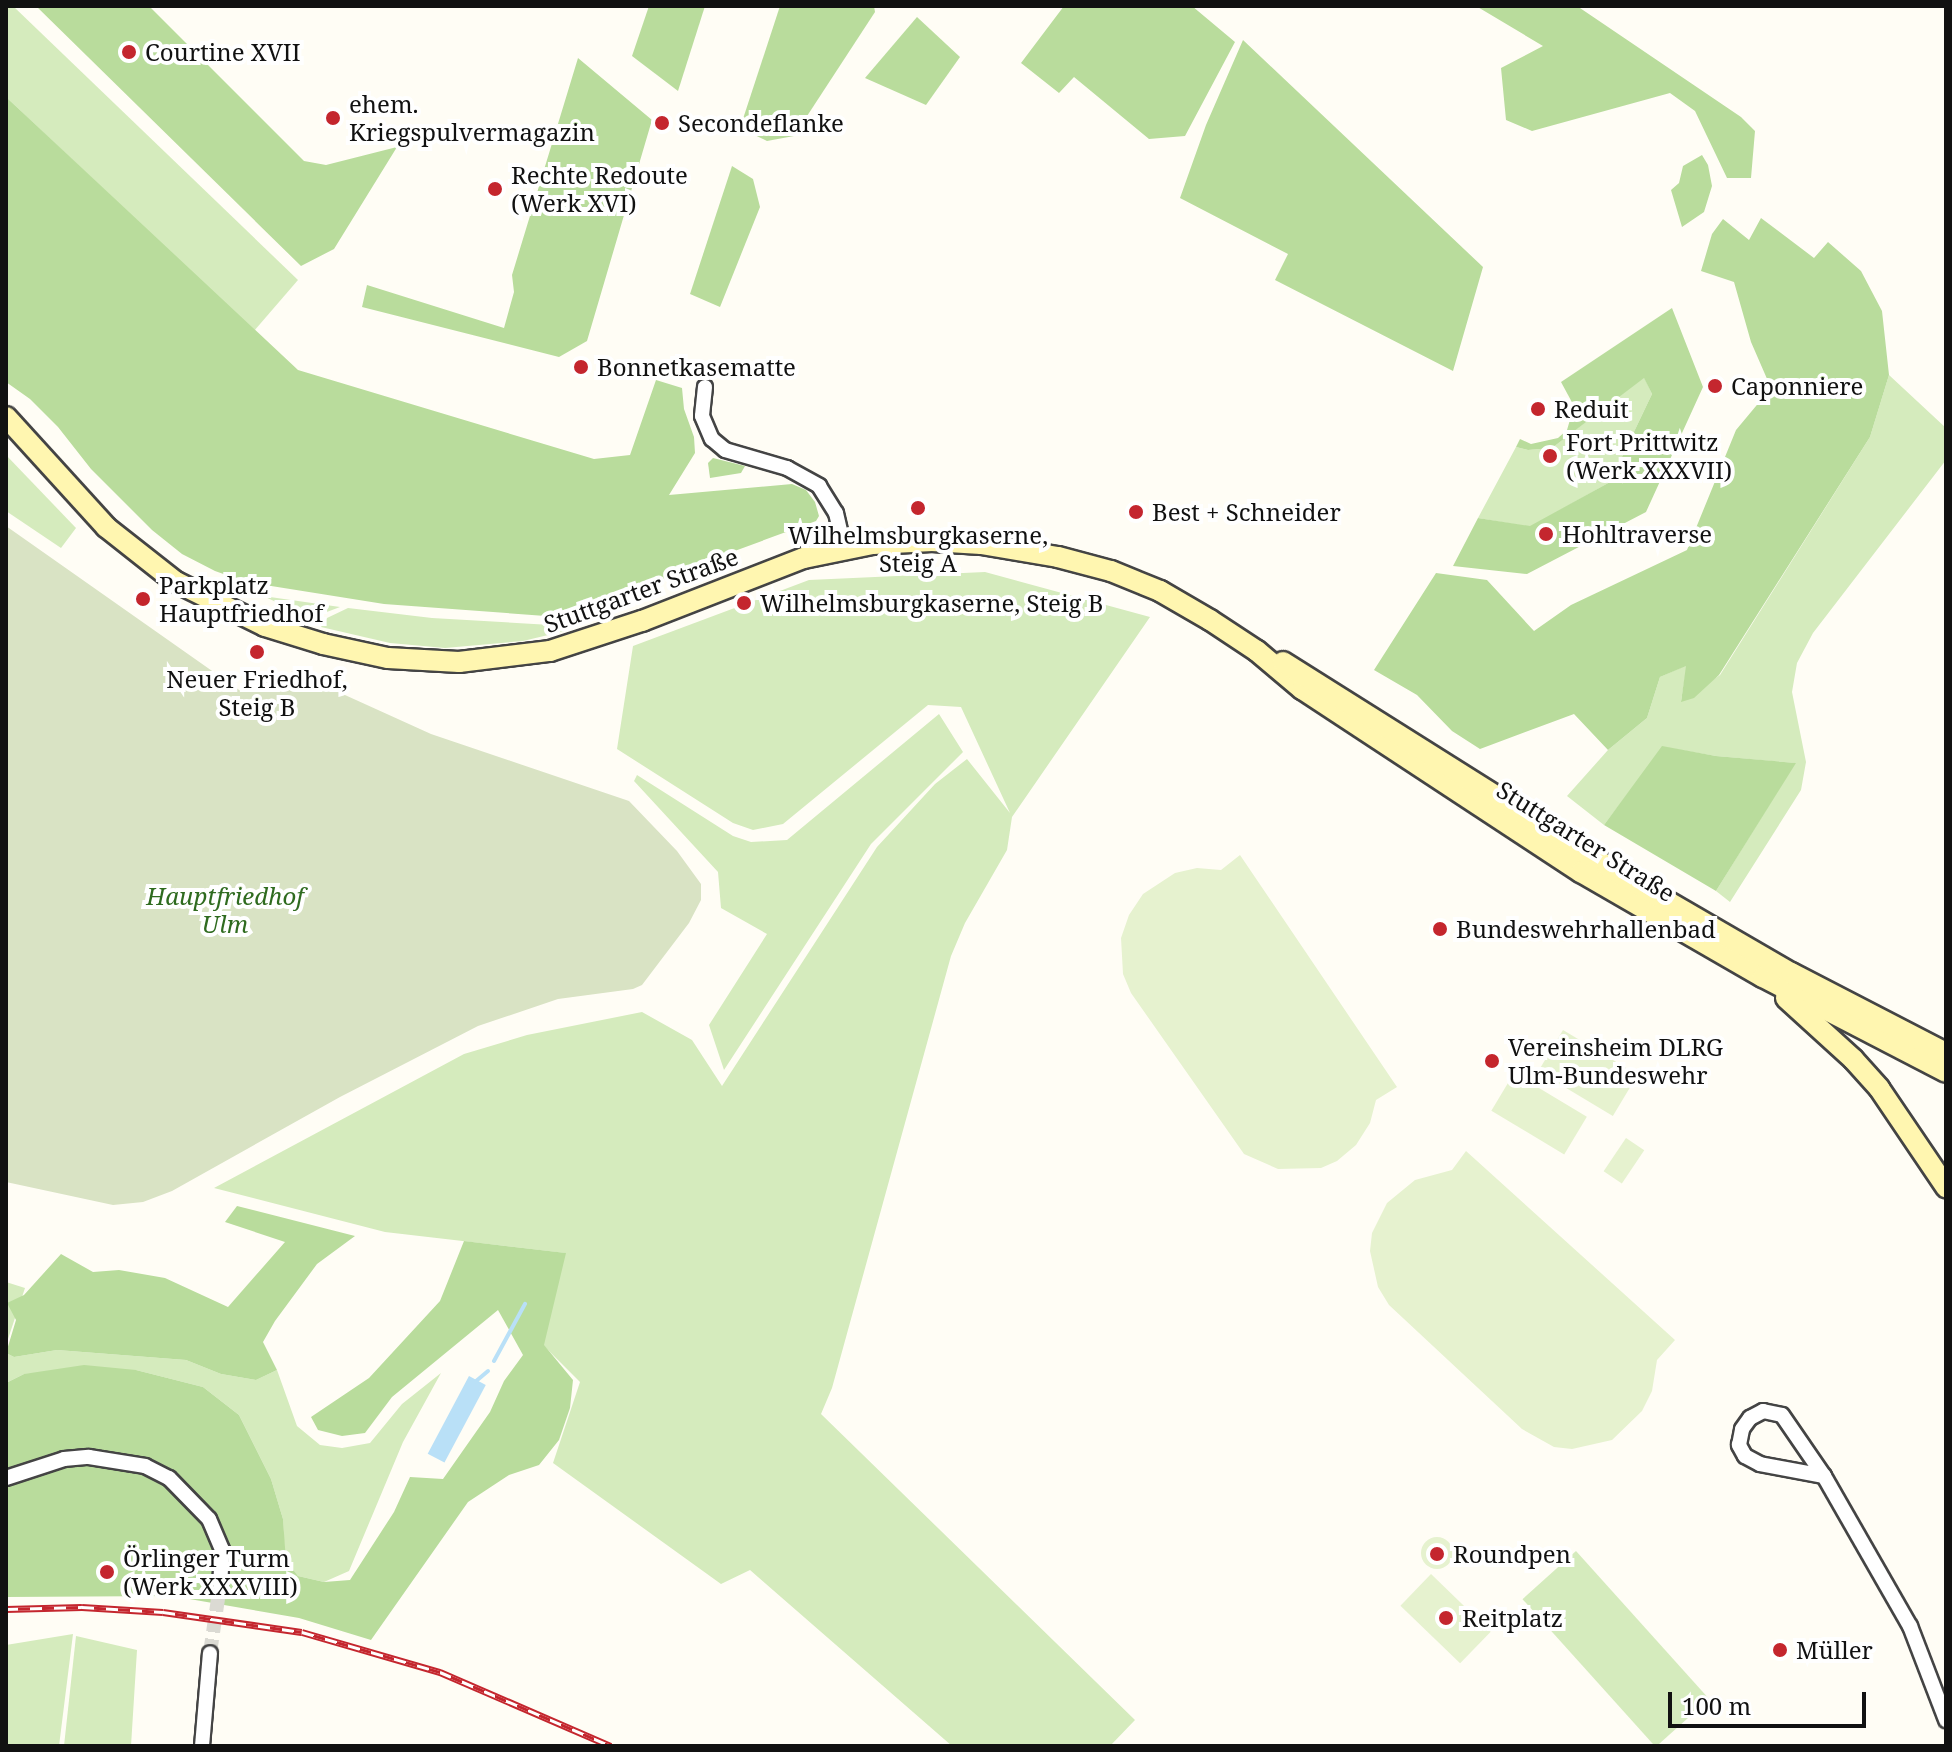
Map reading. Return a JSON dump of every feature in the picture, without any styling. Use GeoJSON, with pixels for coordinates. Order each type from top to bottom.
{"type":"FeatureCollection","features":[{"type":"Feature","properties":{"kind":"main road","name":"Stuttgarter Straße"},"geometry":{"type":"LineString","coordinates":[[6,417],[24,433],[106,527],[176,582],[265,626],[323,644],[388,658],[475,662],[550,651],[642,621],[781,566],[844,548],[949,541],[1018,549],[1076,561],[1160,591],[1257,651],[1308,674],[1621,875],[1791,973],[1946,1053]]}},
{"type":"Feature","properties":{"kind":"main road","name":"Stuttgarter Straße"},"geometry":{"type":"LineString","coordinates":[[1257,651],[1302,689],[1581,872],[1763,977],[1946,1072]]}},
{"type":"Feature","properties":{"kind":"main road"},"geometry":{"type":"LineString","coordinates":[[1763,977],[1853,1059],[1929,1158],[1946,1187]]}},
{"type":"Feature","properties":{"kind":"street"},"geometry":{"type":"LineString","coordinates":[[705,387],[702,416],[712,439],[732,453],[780,466],[819,486],[836,513],[844,548]]}},
{"type":"Feature","properties":{"kind":"street"},"geometry":{"type":"LineString","coordinates":[[1824,1476],[1760,1464],[1745,1456],[1739,1445],[1742,1429],[1750,1418],[1763,1411],[1782,1415],[1824,1476],[1910,1626],[1946,1720]]}},
{"type":"Feature","properties":{"kind":"street"},"geometry":{"type":"LineString","coordinates":[[6,1478],[64,1459],[89,1457],[145,1466],[169,1478],[209,1519],[222,1550],[220,1585]]}},
{"type":"Feature","properties":{"kind":"street"},"geometry":{"type":"LineString","coordinates":[[202,1746],[210,1653]]}},
{"type":"Feature","properties":{"kind":"green space"},"geometry":{"type":"Polygon","coordinates":[[[6,6],[13,6],[298,280],[254,331],[6,97],[6,6]]]}},
{"type":"Feature","properties":{"kind":"green space"},"geometry":{"type":"Polygon","coordinates":[[[36,6],[149,6],[304,161],[326,165],[397,147],[334,249],[301,266],[36,6]]]}},
{"type":"Feature","properties":{"kind":"green space"},"geometry":{"type":"Polygon","coordinates":[[[649,6],[705,6],[678,91],[632,56],[649,6]]]}},
{"type":"Feature","properties":{"kind":"green space"},"geometry":{"type":"Polygon","coordinates":[[[780,6],[874,6],[875,12],[794,136],[767,141],[740,128],[780,6]]]}},
{"type":"Feature","properties":{"kind":"green space"},"geometry":{"type":"Polygon","coordinates":[[[1064,6],[1192,6],[1235,42],[1185,136],[1149,139],[1074,77],[1059,93],[1021,63],[1064,6]]]}},
{"type":"Feature","properties":{"kind":"green space"},"geometry":{"type":"Polygon","coordinates":[[[1476,6],[1577,6],[1741,117],[1755,131],[1751,178],[1727,178],[1695,111],[1670,93],[1532,131],[1506,120],[1501,68],[1543,46],[1476,6]]]}},
{"type":"Feature","properties":{"kind":"green space"},"geometry":{"type":"Polygon","coordinates":[[[917,17],[960,57],[926,105],[865,78],[917,17]]]}},
{"type":"Feature","properties":{"kind":"green space"},"geometry":{"type":"Polygon","coordinates":[[[1243,40],[1483,267],[1453,371],[1275,280],[1288,254],[1180,198],[1206,125],[1243,40]]]}},
{"type":"Feature","properties":{"kind":"green space"},"geometry":{"type":"Polygon","coordinates":[[[578,58],[652,120],[587,341],[559,357],[362,307],[367,285],[504,328],[514,292],[512,275],[578,58]]]}},
{"type":"Feature","properties":{"kind":"green space"},"geometry":{"type":"Polygon","coordinates":[[[6,97],[298,370],[594,459],[630,455],[656,380],[682,388],[684,409],[694,437],[695,453],[669,495],[792,484],[806,490],[815,502],[819,516],[816,521],[691,567],[613,603],[559,617],[384,604],[246,582],[182,554],[152,530],[91,469],[58,427],[30,399],[6,382],[6,97]]]}},
{"type":"Feature","properties":{"kind":"green space"},"geometry":{"type":"Polygon","coordinates":[[[1702,155],[1708,165],[1712,186],[1704,212],[1682,227],[1671,190],[1679,183],[1683,166],[1702,155]]]}},
{"type":"Feature","properties":{"kind":"green space"},"geometry":{"type":"Polygon","coordinates":[[[732,166],[753,179],[760,207],[720,307],[690,294],[732,166]]]}},
{"type":"Feature","properties":{"kind":"green space"},"geometry":{"type":"Polygon","coordinates":[[[1761,218],[1814,258],[1828,242],[1861,271],[1882,311],[1889,375],[1870,437],[1719,675],[1694,698],[1681,702],[1686,666],[1660,677],[1647,718],[1608,750],[1574,714],[1480,749],[1452,731],[1417,695],[1374,670],[1436,573],[1487,580],[1534,631],[1571,605],[1687,550],[1736,430],[1771,388],[1751,342],[1734,282],[1701,271],[1712,234],[1723,219],[1749,240],[1761,218]]]}},
{"type":"Feature","properties":{"kind":"green space"},"geometry":{"type":"Polygon","coordinates":[[[1672,308],[1703,387],[1646,512],[1527,574],[1453,566],[1478,518],[1530,526],[1610,482],[1652,394],[1644,378],[1552,448],[1528,450],[1516,447],[1520,439],[1531,444],[1558,438],[1567,430],[1574,406],[1561,382],[1672,308]]]}},
{"type":"Feature","properties":{"kind":"green space"},"geometry":{"type":"Polygon","coordinates":[[[1889,375],[1946,428],[1946,460],[1813,633],[1797,663],[1792,692],[1806,762],[1801,790],[1730,902],[1716,891],[1795,763],[1716,756],[1663,747],[1604,825],[1567,796],[1608,750],[1647,718],[1660,677],[1687,665],[1681,701],[1720,675],[1870,437],[1889,375]]]}},
{"type":"Feature","properties":{"kind":"green space"},"geometry":{"type":"Polygon","coordinates":[[[1644,377],[1652,394],[1610,482],[1530,527],[1478,518],[1516,447],[1528,450],[1552,448],[1644,377]]]}},
{"type":"Feature","properties":{"kind":"green space"},"geometry":{"type":"Polygon","coordinates":[[[6,455],[76,528],[61,548],[6,511],[6,455]]]}},
{"type":"Feature","properties":{"kind":"green space"},"geometry":{"type":"Polygon","coordinates":[[[713,458],[745,466],[741,473],[710,478],[708,463],[713,458]]]}},
{"type":"Feature","properties":{"kind":"green space","name":"Hauptfriedhof Ulm"},"geometry":{"type":"Polygon","coordinates":[[[6,526],[242,692],[263,678],[282,688],[292,671],[431,734],[629,801],[677,851],[701,884],[701,900],[689,923],[642,985],[633,989],[558,999],[478,1026],[340,1097],[172,1191],[143,1202],[113,1205],[6,1182],[6,526]]]}},
{"type":"Feature","properties":{"kind":"green space"},"geometry":{"type":"Polygon","coordinates":[[[985,572],[1150,617],[1012,817],[1007,850],[965,923],[951,956],[832,1388],[821,1414],[1135,1720],[1110,1746],[952,1746],[750,1570],[721,1584],[553,1463],[580,1382],[543,1345],[565,1253],[385,1232],[214,1188],[464,1054],[527,1035],[642,1012],[692,1040],[722,1086],[877,847],[935,784],[967,759],[1010,813],[961,707],[928,705],[783,824],[753,830],[733,823],[617,749],[633,646],[809,580],[985,572]]]}},
{"type":"Feature","properties":{"kind":"green space"},"geometry":{"type":"Polygon","coordinates":[[[263,596],[340,607],[311,618],[263,596]]]}},
{"type":"Feature","properties":{"kind":"green space"},"geometry":{"type":"Polygon","coordinates":[[[348,608],[432,618],[568,626],[569,630],[523,641],[445,648],[390,643],[321,627],[327,618],[348,608]]]}},
{"type":"Feature","properties":{"kind":"green space"},"geometry":{"type":"Polygon","coordinates":[[[939,714],[963,752],[871,844],[724,1070],[709,1025],[767,934],[721,908],[718,872],[634,781],[637,775],[733,836],[751,842],[787,840],[939,714]]]}},
{"type":"Feature","properties":{"kind":"green space"},"geometry":{"type":"Polygon","coordinates":[[[1662,746],[1716,756],[1796,763],[1716,891],[1604,825],[1662,746]]]}},
{"type":"Feature","properties":{"kind":"green space"},"geometry":{"type":"Polygon","coordinates":[[[1240,855],[1397,1087],[1376,1100],[1370,1123],[1356,1145],[1337,1161],[1321,1168],[1278,1169],[1244,1154],[1131,993],[1123,974],[1121,938],[1129,915],[1143,894],[1175,873],[1197,868],[1221,870],[1240,855]]]}},
{"type":"Feature","properties":{"kind":"green space"},"geometry":{"type":"Polygon","coordinates":[[[1563,1030],[1638,1075],[1613,1116],[1538,1071],[1563,1030]]]}},
{"type":"Feature","properties":{"kind":"green space"},"geometry":{"type":"Polygon","coordinates":[[[1514,1073],[1587,1117],[1564,1154],[1491,1111],[1514,1073]]]}},
{"type":"Feature","properties":{"kind":"green space"},"geometry":{"type":"Polygon","coordinates":[[[1626,1138],[1644,1150],[1622,1183],[1604,1171],[1626,1138]]]}},
{"type":"Feature","properties":{"kind":"green space"},"geometry":{"type":"Polygon","coordinates":[[[1466,1151],[1675,1340],[1657,1360],[1652,1391],[1642,1411],[1612,1440],[1572,1449],[1554,1447],[1522,1429],[1389,1305],[1378,1287],[1370,1251],[1372,1233],[1387,1203],[1415,1180],[1452,1170],[1466,1151]]]}},
{"type":"Feature","properties":{"kind":"green space"},"geometry":{"type":"Polygon","coordinates":[[[237,1206],[355,1236],[317,1264],[275,1321],[263,1342],[277,1370],[256,1380],[221,1374],[186,1360],[57,1350],[14,1357],[6,1353],[16,1320],[7,1303],[24,1295],[61,1254],[93,1272],[119,1270],[165,1278],[228,1307],[285,1242],[225,1222],[237,1206]]]}},
{"type":"Feature","properties":{"kind":"green space"},"geometry":{"type":"Polygon","coordinates":[[[464,1241],[566,1253],[544,1345],[573,1380],[570,1408],[559,1440],[539,1465],[509,1475],[468,1502],[371,1640],[299,1618],[172,1596],[6,1597],[6,1383],[24,1374],[84,1365],[136,1370],[203,1387],[239,1415],[271,1479],[283,1519],[286,1561],[298,1576],[324,1582],[350,1580],[394,1512],[410,1477],[443,1479],[490,1412],[504,1381],[523,1355],[498,1310],[392,1397],[365,1433],[342,1436],[318,1430],[311,1417],[369,1378],[440,1301],[464,1241]]]}},
{"type":"Feature","properties":{"kind":"green space"},"geometry":{"type":"Polygon","coordinates":[[[6,1282],[25,1288],[6,1345],[6,1282]]]}},
{"type":"Feature","properties":{"kind":"green space"},"geometry":{"type":"Polygon","coordinates":[[[57,1350],[186,1360],[221,1374],[256,1380],[277,1370],[297,1426],[320,1445],[342,1448],[370,1443],[402,1404],[441,1373],[403,1442],[349,1571],[324,1582],[298,1576],[285,1561],[283,1519],[271,1479],[239,1415],[203,1387],[136,1370],[24,1374],[6,1383],[6,1353],[14,1357],[57,1350]]]}},
{"type":"Feature","properties":{"kind":"green space","name":"Roundpen"},"geometry":{"type":"Polygon","coordinates":[[[1437,1537],[1448,1542],[1453,1553],[1448,1564],[1437,1569],[1426,1564],[1421,1553],[1426,1542],[1437,1537]]]}},
{"type":"Feature","properties":{"kind":"green space"},"geometry":{"type":"Polygon","coordinates":[[[1576,1551],[1709,1699],[1655,1746],[1522,1599],[1576,1551]]]}},
{"type":"Feature","properties":{"kind":"green space","name":"Reitplatz"},"geometry":{"type":"Polygon","coordinates":[[[1431,1574],[1491,1632],[1460,1663],[1400,1606],[1431,1574]]]}},
{"type":"Feature","properties":{"kind":"green space"},"geometry":{"type":"Polygon","coordinates":[[[73,1634],[59,1746],[6,1746],[6,1645],[73,1634]]]}},
{"type":"Feature","properties":{"kind":"green space"},"geometry":{"type":"Polygon","coordinates":[[[76,1636],[137,1650],[131,1746],[64,1746],[76,1636]]]}},
{"type":"Feature","properties":{"kind":"water"},"geometry":{"type":"Polygon","coordinates":[[[469,1376],[486,1385],[444,1463],[428,1454],[469,1376]]]}},
{"type":"Feature","properties":{"kind":"waterway"},"geometry":{"type":"LineString","coordinates":[[494,1361],[525,1304]]}},
{"type":"Feature","properties":{"kind":"waterway"},"geometry":{"type":"LineString","coordinates":[[475,1382],[488,1371]]}},
{"type":"Feature","properties":{"kind":"tunnel"},"geometry":{"type":"LineString","coordinates":[[210,1653],[220,1585]]}},
{"type":"Feature","properties":{"kind":"railway"},"geometry":{"type":"LineString","coordinates":[[6,1609],[82,1607],[163,1612],[302,1632],[440,1672],[611,1746]]}},
{"type":"Feature","properties":{"kind":"place","name":"Courtine XVII"},"geometry":{"type":"Point","coordinates":[129,52]}},
{"type":"Feature","properties":{"kind":"place","name":"ehem. Kriegspulvermagazin"},"geometry":{"type":"Point","coordinates":[333,118]}},
{"type":"Feature","properties":{"kind":"place","name":"Secondeflanke"},"geometry":{"type":"Point","coordinates":[662,123]}},
{"type":"Feature","properties":{"kind":"place","name":"Rechte Redoute (Werk XVI)"},"geometry":{"type":"Point","coordinates":[495,189]}},
{"type":"Feature","properties":{"kind":"place","name":"Bonnetkasematte"},"geometry":{"type":"Point","coordinates":[581,367]}},
{"type":"Feature","properties":{"kind":"place","name":"Caponniere"},"geometry":{"type":"Point","coordinates":[1715,386]}},
{"type":"Feature","properties":{"kind":"place","name":"Reduit"},"geometry":{"type":"Point","coordinates":[1538,409]}},
{"type":"Feature","properties":{"kind":"place","name":"Fort Prittwitz (Werk XXXVII)"},"geometry":{"type":"Point","coordinates":[1550,456]}},
{"type":"Feature","properties":{"kind":"place","name":"Wilhelmsburgkaserne, Steig A"},"geometry":{"type":"Point","coordinates":[918,508]}},
{"type":"Feature","properties":{"kind":"place","name":"Best + Schneider"},"geometry":{"type":"Point","coordinates":[1136,512]}},
{"type":"Feature","properties":{"kind":"place","name":"Hohltraverse"},"geometry":{"type":"Point","coordinates":[1546,534]}},
{"type":"Feature","properties":{"kind":"place","name":"Parkplatz Hauptfriedhof"},"geometry":{"type":"Point","coordinates":[143,599]}},
{"type":"Feature","properties":{"kind":"place","name":"Wilhelmsburgkaserne, Steig B"},"geometry":{"type":"Point","coordinates":[744,603]}},
{"type":"Feature","properties":{"kind":"place","name":"Neuer Friedhof, Steig B"},"geometry":{"type":"Point","coordinates":[257,652]}},
{"type":"Feature","properties":{"kind":"place","name":"Bundeswehrhallenbad"},"geometry":{"type":"Point","coordinates":[1440,929]}},
{"type":"Feature","properties":{"kind":"place","name":"Vereinsheim DLRG Ulm-Bundeswehr"},"geometry":{"type":"Point","coordinates":[1492,1061]}},
{"type":"Feature","properties":{"kind":"place","name":"Roundpen"},"geometry":{"type":"Point","coordinates":[1437,1554]}},
{"type":"Feature","properties":{"kind":"place","name":"Örlinger Turm (Werk XXXVIII)"},"geometry":{"type":"Point","coordinates":[107,1572]}},
{"type":"Feature","properties":{"kind":"place","name":"Reitplatz"},"geometry":{"type":"Point","coordinates":[1446,1618]}},
{"type":"Feature","properties":{"kind":"place","name":"Müller"},"geometry":{"type":"Point","coordinates":[1780,1650]}}]}
